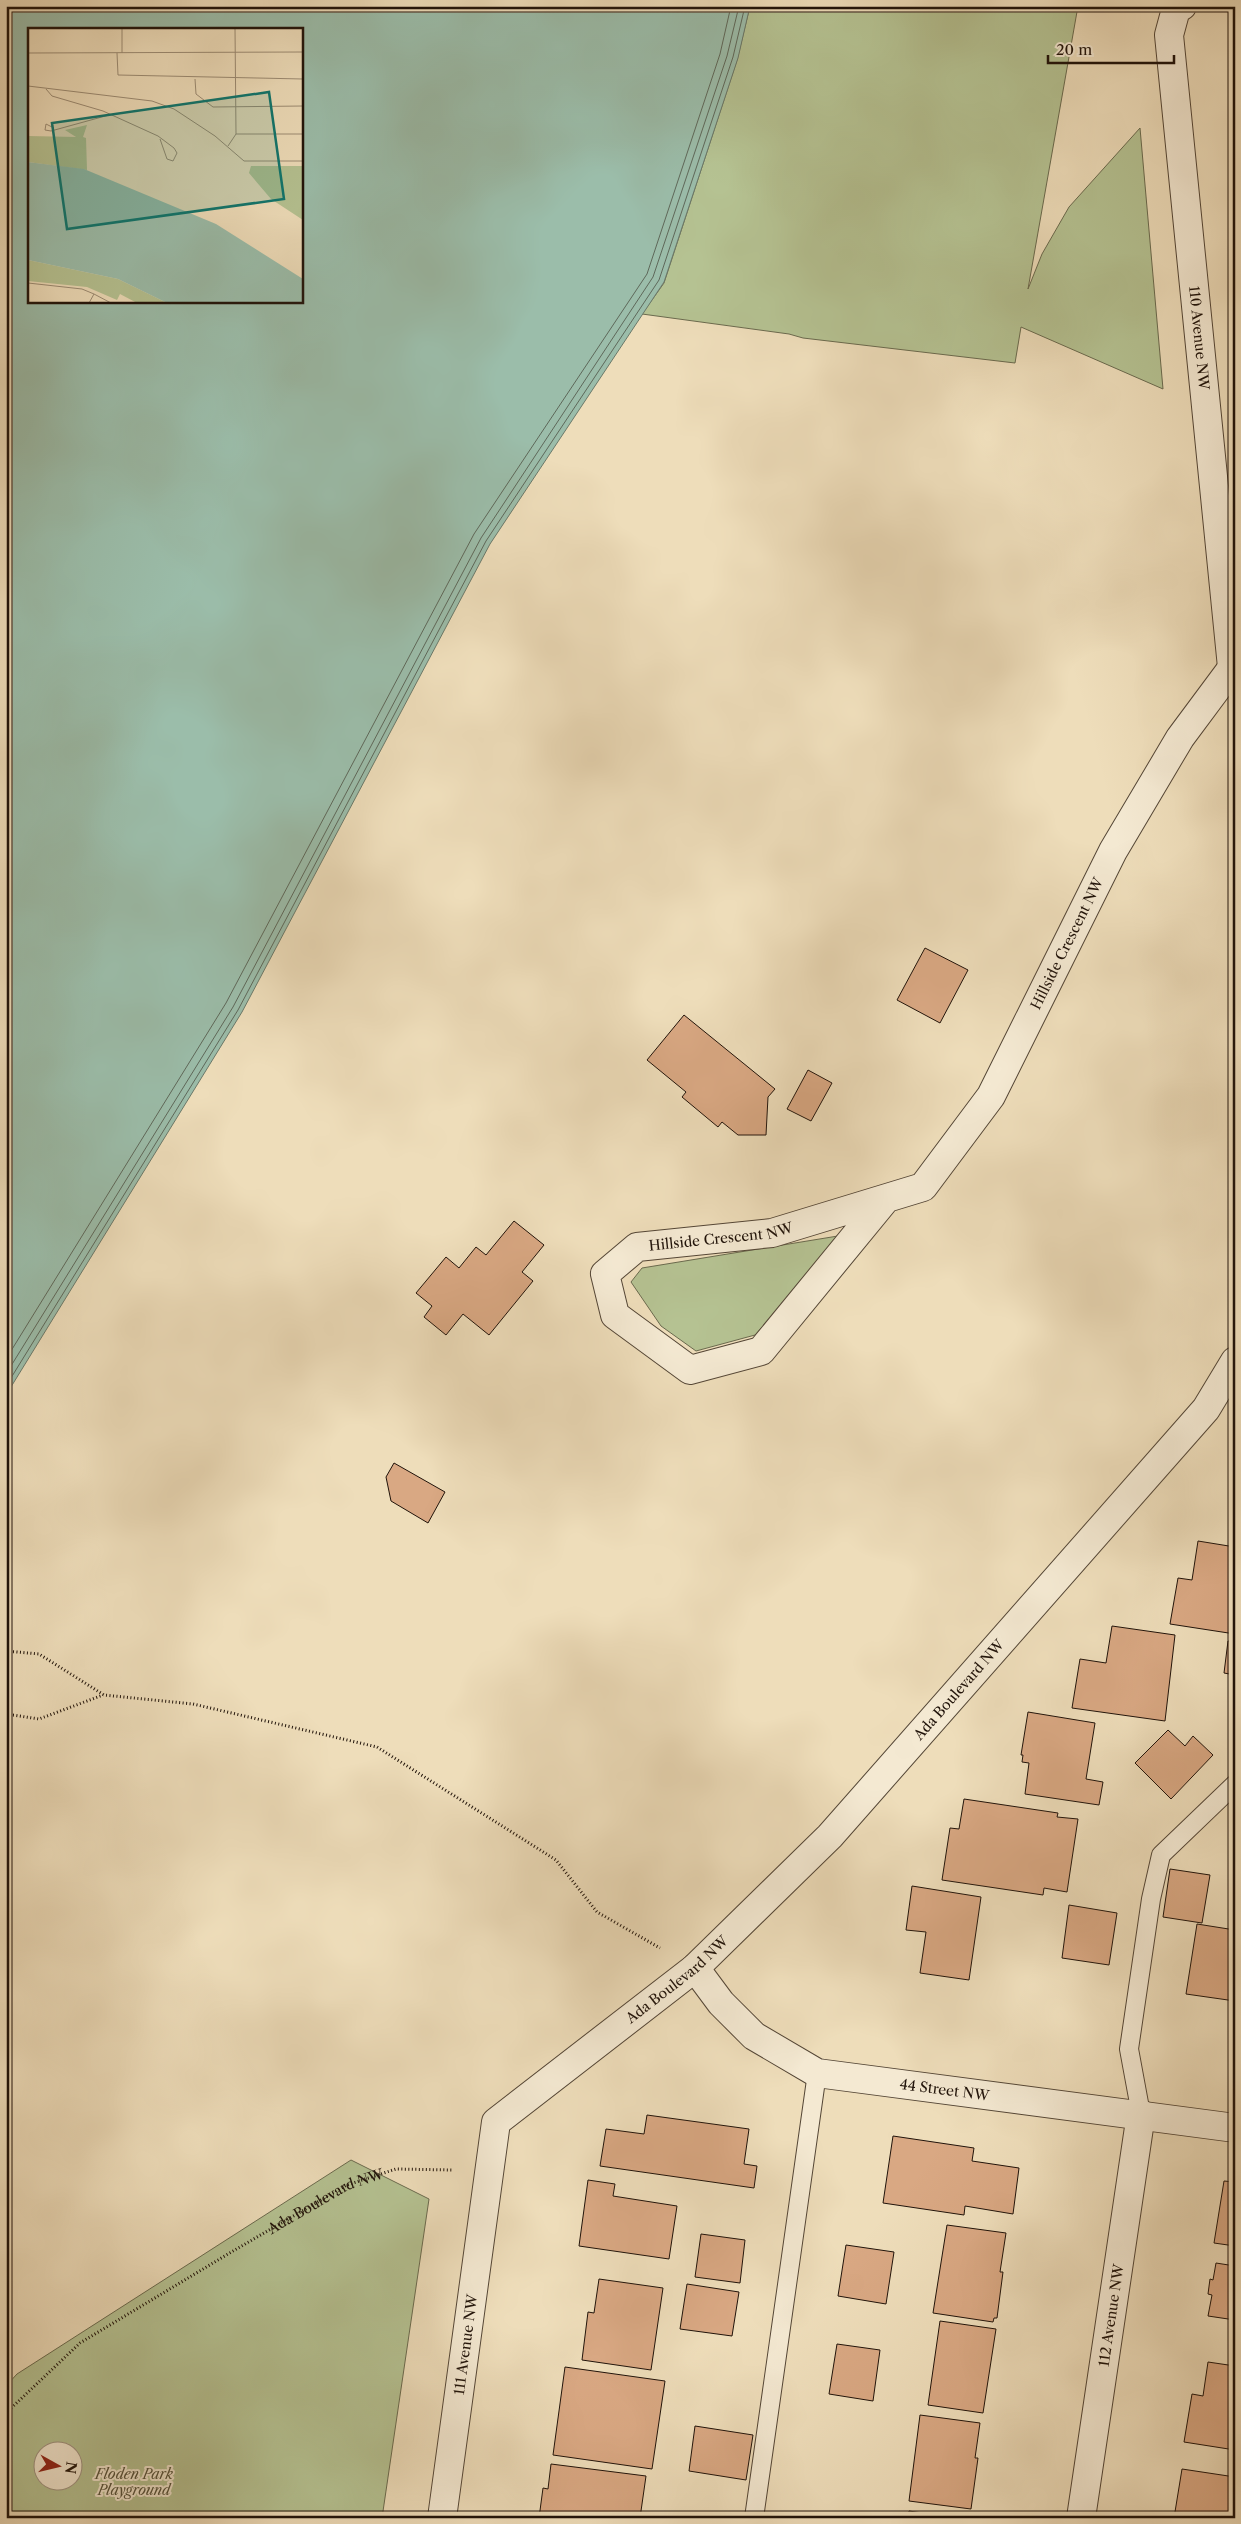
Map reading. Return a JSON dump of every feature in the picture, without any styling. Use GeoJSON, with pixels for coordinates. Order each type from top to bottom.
{"type":"FeatureCollection","features":[{"type":"Feature","properties":{"kind":"street","name":"110 Avenue NW"},"geometry":{"type":"LineString","coordinates":[[1177,7],[1169,35],[1233,665]]}},
{"type":"Feature","properties":{"kind":"street","name":"Hillside Crescent NW"},"geometry":{"type":"LineString","coordinates":[[884,1201],[760,1351],[690,1370],[615,1315],[605,1274],[637,1247],[772,1233],[884,1201],[923,1187],[991,1096],[1112,851],[1180,738],[1233,665]]}},
{"type":"Feature","properties":{"kind":"street","name":"Ada Boulevard NW"},"geometry":{"type":"LineString","coordinates":[[488,2171],[496,2122],[695,1968],[830,1836],[1206,1410],[1235,1361]]}},
{"type":"Feature","properties":{"kind":"street","name":"44 Street NW"},"geometry":{"type":"LineString","coordinates":[[695,1968],[721,2003],[754,2036],[817,2072],[1235,2128]]}},
{"type":"Feature","properties":{"kind":"street","name":"112 Avenue NW"},"geometry":{"type":"LineString","coordinates":[[1081,2518],[1141,2114]]}},
{"type":"Feature","properties":{"kind":"street","name":"111 Avenue NW"},"geometry":{"type":"LineString","coordinates":[[442,2518],[488,2171]]}},
{"type":"Feature","properties":{"kind":"lane"},"geometry":{"type":"LineString","coordinates":[[1141,2114],[1128,2048],[1151,1899],[1162,1855],[1235,1784]]}},
{"type":"Feature","properties":{"kind":"lane"},"geometry":{"type":"LineString","coordinates":[[754,2518],[817,2072]]}},
{"type":"Feature","properties":{"kind":"path"},"geometry":{"type":"LineString","coordinates":[[6,1652],[14,1650],[39,1654],[104,1695]]}},
{"type":"Feature","properties":{"kind":"path"},"geometry":{"type":"LineString","coordinates":[[6,1714],[39,1719],[104,1695],[193,1704],[377,1747],[556,1860],[597,1912],[695,1968]]}},
{"type":"Feature","properties":{"kind":"path","name":"Ada Boulevard NW"},"geometry":{"type":"LineString","coordinates":[[6,2413],[80,2344],[233,2250],[347,2185],[396,2169],[488,2171]]}},
{"type":"Feature","properties":{"kind":"green space"},"geometry":{"type":"Polygon","coordinates":[[[750,6],[1078,6],[1028,289],[1042,254],[1069,207],[1140,128],[1163,389],[1021,327],[1015,363],[803,338],[789,334],[642,314],[664,283],[737,60],[750,6]]]}},
{"type":"Feature","properties":{"kind":"green space"},"geometry":{"type":"Polygon","coordinates":[[[844,1235],[755,1335],[696,1351],[661,1326],[631,1282],[642,1268],[844,1235]]]}},
{"type":"Feature","properties":{"kind":"green space","name":"Floden Park Playground"},"geometry":{"type":"Polygon","coordinates":[[[351,2160],[429,2199],[382,2518],[6,2518],[6,2386],[17,2374],[351,2160]]]}},
{"type":"Feature","properties":{"kind":"water"},"geometry":{"type":"Polygon","coordinates":[[[6,6],[750,6],[738,58],[664,282],[490,544],[242,1012],[6,1395],[6,6]]]}},
{"type":"Feature","properties":{"kind":"building"},"geometry":{"type":"Polygon","coordinates":[[[925,948],[968,970],[940,1023],[897,1000],[925,948]]]}},
{"type":"Feature","properties":{"kind":"building"},"geometry":{"type":"Polygon","coordinates":[[[684,1015],[775,1089],[768,1097],[766,1135],[738,1135],[722,1122],[718,1127],[682,1097],[686,1092],[647,1060],[684,1015]]]}},
{"type":"Feature","properties":{"kind":"building"},"geometry":{"type":"Polygon","coordinates":[[[808,1070],[832,1083],[811,1121],[787,1109],[808,1070]]]}},
{"type":"Feature","properties":{"kind":"building"},"geometry":{"type":"Polygon","coordinates":[[[514,1221],[544,1245],[522,1272],[533,1281],[489,1335],[463,1314],[446,1335],[424,1317],[432,1306],[416,1293],[446,1257],[459,1268],[476,1247],[486,1255],[514,1221]]]}},
{"type":"Feature","properties":{"kind":"building"},"geometry":{"type":"Polygon","coordinates":[[[394,1463],[445,1492],[428,1523],[391,1501],[386,1477],[394,1463]]]}},
{"type":"Feature","properties":{"kind":"building"},"geometry":{"type":"Polygon","coordinates":[[[1198,1541],[1235,1547],[1235,1634],[1170,1624],[1178,1578],[1192,1580],[1198,1541]]]}},
{"type":"Feature","properties":{"kind":"building"},"geometry":{"type":"Polygon","coordinates":[[[1112,1626],[1175,1635],[1165,1721],[1072,1708],[1080,1659],[1106,1663],[1112,1626]]]}},
{"type":"Feature","properties":{"kind":"building"},"geometry":{"type":"Polygon","coordinates":[[[1228,1641],[1235,1642],[1235,1675],[1224,1673],[1228,1641]]]}},
{"type":"Feature","properties":{"kind":"building"},"geometry":{"type":"Polygon","coordinates":[[[1028,1712],[1095,1723],[1086,1779],[1103,1782],[1099,1805],[1025,1794],[1029,1763],[1022,1762],[1023,1755],[1021,1755],[1028,1712]]]}},
{"type":"Feature","properties":{"kind":"building"},"geometry":{"type":"Polygon","coordinates":[[[1168,1730],[1185,1746],[1193,1736],[1213,1755],[1171,1799],[1135,1763],[1168,1730]]]}},
{"type":"Feature","properties":{"kind":"building"},"geometry":{"type":"Polygon","coordinates":[[[964,1799],[1058,1813],[1057,1817],[1078,1819],[1067,1892],[1044,1888],[1043,1895],[942,1880],[950,1828],[959,1829],[964,1799]]]}},
{"type":"Feature","properties":{"kind":"building"},"geometry":{"type":"Polygon","coordinates":[[[1170,1869],[1210,1875],[1202,1923],[1163,1917],[1170,1869]]]}},
{"type":"Feature","properties":{"kind":"building"},"geometry":{"type":"Polygon","coordinates":[[[912,1886],[981,1897],[969,1980],[920,1973],[926,1932],[906,1930],[912,1886]]]}},
{"type":"Feature","properties":{"kind":"building"},"geometry":{"type":"Polygon","coordinates":[[[1069,1905],[1117,1913],[1109,1965],[1062,1958],[1069,1905]]]}},
{"type":"Feature","properties":{"kind":"building"},"geometry":{"type":"Polygon","coordinates":[[[1197,1924],[1235,1930],[1235,2001],[1186,1994],[1197,1924]]]}},
{"type":"Feature","properties":{"kind":"building"},"geometry":{"type":"Polygon","coordinates":[[[647,2115],[749,2129],[744,2164],[757,2166],[754,2188],[600,2166],[606,2129],[644,2134],[647,2115]]]}},
{"type":"Feature","properties":{"kind":"building"},"geometry":{"type":"Polygon","coordinates":[[[893,2136],[974,2148],[972,2161],[1019,2168],[1013,2214],[965,2206],[964,2215],[883,2203],[893,2136]]]}},
{"type":"Feature","properties":{"kind":"building"},"geometry":{"type":"Polygon","coordinates":[[[588,2180],[615,2184],[613,2196],[677,2206],[669,2259],[579,2246],[588,2180]]]}},
{"type":"Feature","properties":{"kind":"building"},"geometry":{"type":"Polygon","coordinates":[[[1224,2181],[1235,2182],[1235,2246],[1214,2243],[1224,2181]]]}},
{"type":"Feature","properties":{"kind":"building"},"geometry":{"type":"Polygon","coordinates":[[[947,2225],[1006,2233],[1000,2272],[1003,2272],[997,2318],[994,2318],[993,2322],[933,2313],[947,2225]]]}},
{"type":"Feature","properties":{"kind":"building"},"geometry":{"type":"Polygon","coordinates":[[[701,2234],[745,2240],[740,2283],[695,2277],[701,2234]]]}},
{"type":"Feature","properties":{"kind":"building"},"geometry":{"type":"Polygon","coordinates":[[[846,2245],[894,2252],[886,2304],[838,2296],[846,2245]]]}},
{"type":"Feature","properties":{"kind":"building"},"geometry":{"type":"Polygon","coordinates":[[[1216,2263],[1235,2266],[1235,2320],[1208,2316],[1212,2295],[1208,2294],[1210,2279],[1213,2280],[1216,2263]]]}},
{"type":"Feature","properties":{"kind":"building"},"geometry":{"type":"Polygon","coordinates":[[[599,2279],[663,2288],[651,2370],[582,2360],[588,2312],[594,2313],[599,2279]]]}},
{"type":"Feature","properties":{"kind":"building"},"geometry":{"type":"Polygon","coordinates":[[[687,2284],[739,2292],[732,2336],[680,2329],[687,2284]]]}},
{"type":"Feature","properties":{"kind":"building"},"geometry":{"type":"Polygon","coordinates":[[[940,2321],[996,2329],[983,2413],[928,2405],[940,2321]]]}},
{"type":"Feature","properties":{"kind":"building"},"geometry":{"type":"Polygon","coordinates":[[[837,2344],[880,2350],[873,2401],[829,2394],[837,2344]]]}},
{"type":"Feature","properties":{"kind":"building"},"geometry":{"type":"Polygon","coordinates":[[[1208,2362],[1235,2366],[1235,2450],[1184,2442],[1192,2394],[1203,2396],[1208,2362]]]}},
{"type":"Feature","properties":{"kind":"building"},"geometry":{"type":"Polygon","coordinates":[[[565,2367],[665,2381],[652,2469],[553,2455],[565,2367]]]}},
{"type":"Feature","properties":{"kind":"building"},"geometry":{"type":"Polygon","coordinates":[[[920,2415],[980,2423],[975,2458],[978,2458],[971,2509],[909,2501],[920,2415]]]}},
{"type":"Feature","properties":{"kind":"building"},"geometry":{"type":"Polygon","coordinates":[[[695,2426],[753,2435],[746,2480],[689,2471],[695,2426]]]}},
{"type":"Feature","properties":{"kind":"building"},"geometry":{"type":"Polygon","coordinates":[[[551,2464],[646,2476],[640,2518],[539,2518],[543,2488],[548,2489],[551,2464]]]}},
{"type":"Feature","properties":{"kind":"building"},"geometry":{"type":"Polygon","coordinates":[[[1182,2469],[1235,2477],[1231,2518],[1174,2518],[1182,2469]]]}},
{"type":"Feature","properties":{"kind":"building"},"geometry":{"type":"Polygon","coordinates":[[[909,2511],[956,2518],[908,2518],[909,2511]]]}}]}
